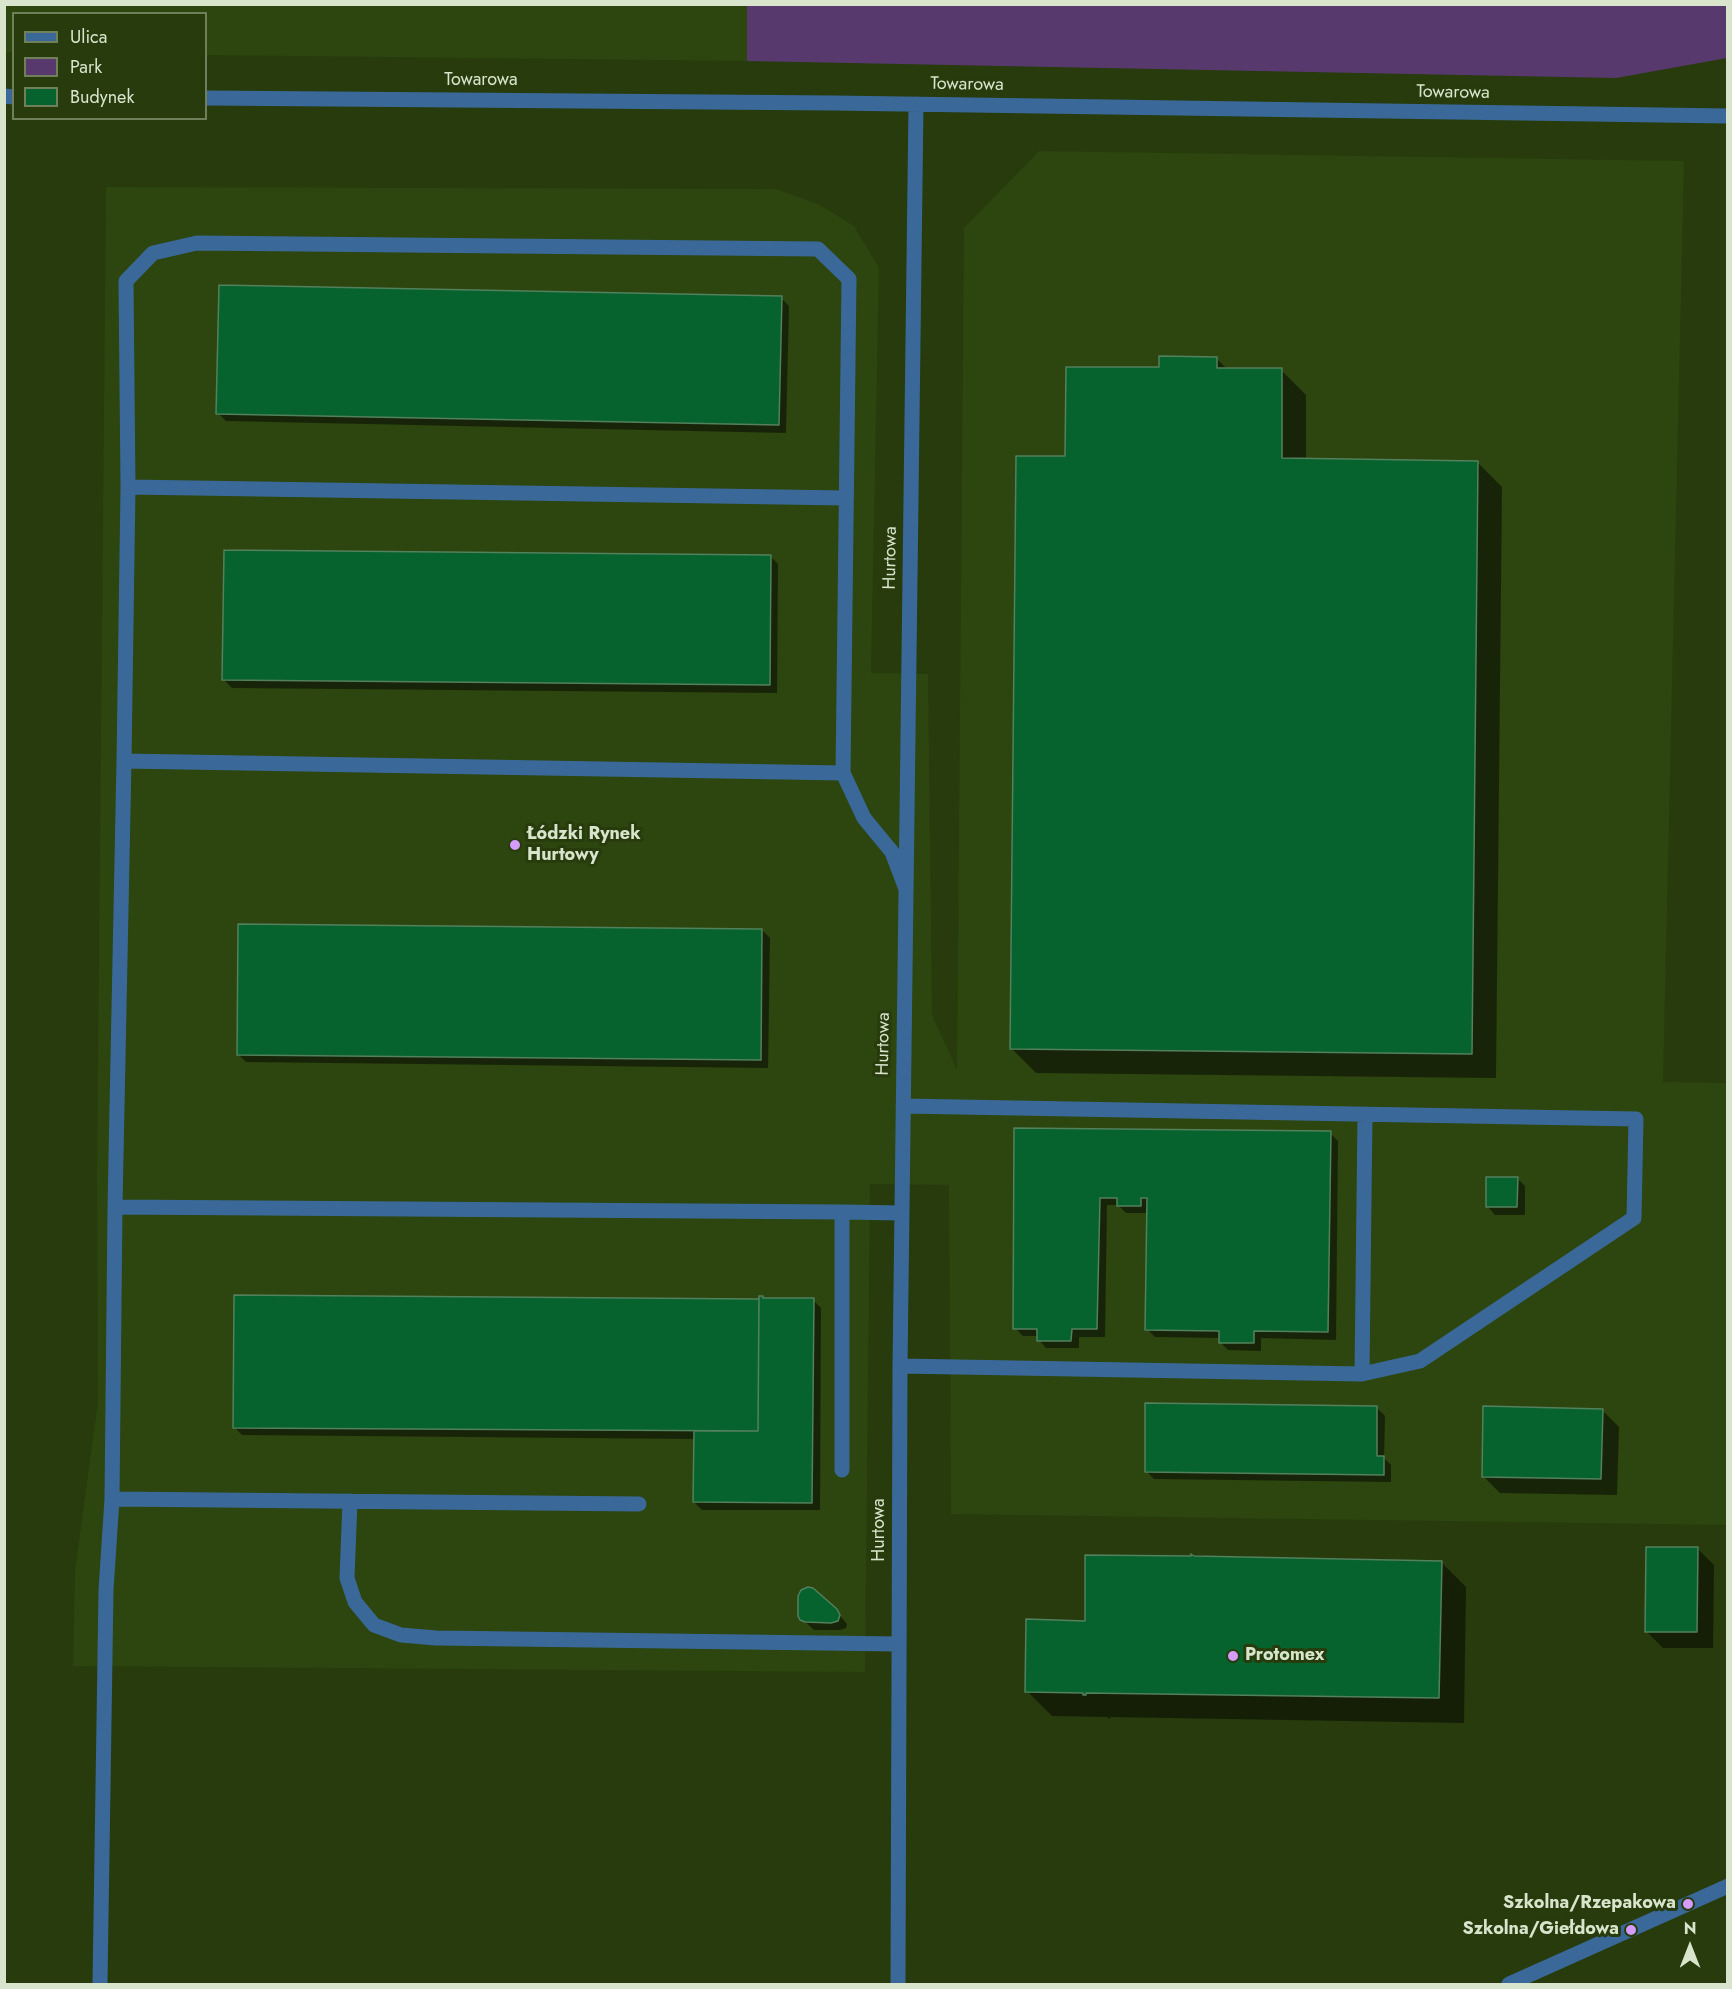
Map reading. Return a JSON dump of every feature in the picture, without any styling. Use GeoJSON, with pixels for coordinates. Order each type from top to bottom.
{"type":"FeatureCollection","features":[{"type":"Feature","properties":{"kind":"street","name":"Towarowa"},"geometry":{"type":"LineString","coordinates":[[207,98],[916,104],[1728,116]]}},
{"type":"Feature","properties":{"kind":"street","name":"Hurtowa"},"geometry":{"type":"LineString","coordinates":[[898,1984],[900,1366],[916,104]]}},
{"type":"Feature","properties":{"kind":"street"},"geometry":{"type":"LineString","coordinates":[[100,1984],[106,1590],[112,1499],[124,760],[128,487],[126,281],[153,253],[197,243],[818,249],[849,279],[843,773],[864,818],[892,852],[906,889]]}},
{"type":"Feature","properties":{"kind":"street"},"geometry":{"type":"LineString","coordinates":[[128,487],[846,498]]}},
{"type":"Feature","properties":{"kind":"street"},"geometry":{"type":"LineString","coordinates":[[124,760],[843,773]]}},
{"type":"Feature","properties":{"kind":"street"},"geometry":{"type":"LineString","coordinates":[[900,1366],[1362,1374],[1420,1361],[1634,1218],[1636,1119],[903,1106]]}},
{"type":"Feature","properties":{"kind":"street"},"geometry":{"type":"LineString","coordinates":[[1362,1374],[1365,1114]]}},
{"type":"Feature","properties":{"kind":"street"},"geometry":{"type":"LineString","coordinates":[[115,1207],[902,1213]]}},
{"type":"Feature","properties":{"kind":"street"},"geometry":{"type":"LineString","coordinates":[[842,1212],[842,1470]]}},
{"type":"Feature","properties":{"kind":"street"},"geometry":{"type":"LineString","coordinates":[[112,1499],[639,1504]]}},
{"type":"Feature","properties":{"kind":"street"},"geometry":{"type":"LineString","coordinates":[[350,1501],[347,1578],[355,1602],[374,1625],[401,1635],[436,1638],[899,1644]]}},
{"type":"Feature","properties":{"kind":"street"},"geometry":{"type":"LineString","coordinates":[[1509,1984],[1728,1886]]}},
{"type":"Feature","properties":{"kind":"shaded area"},"geometry":{"type":"Polygon","coordinates":[[[5,5],[747,5],[747,61],[207,55],[207,12],[12,12],[12,52],[5,52],[5,5]]]}},
{"type":"Feature","properties":{"kind":"shaded area"},"geometry":{"type":"Polygon","coordinates":[[[1039,151],[1684,161],[1663,1082],[1727,1083],[1727,1525],[951,1514],[949,1185],[870,1184],[865,1672],[73,1666],[75,1571],[98,1401],[97,1174],[106,187],[776,189],[820,205],[854,226],[879,268],[871,673],[928,674],[932,1015],[957,1070],[964,228],[1039,151]]]}},
{"type":"Feature","properties":{"kind":"green space"},"geometry":{"type":"Polygon","coordinates":[[[747,5],[1727,5],[1727,58],[1616,78],[747,61],[747,5]]]}},
{"type":"Feature","properties":{"kind":"building"},"geometry":{"type":"Polygon","coordinates":[[[219,285],[782,296],[779,425],[216,414],[219,285]]]}},
{"type":"Feature","properties":{"kind":"building"},"geometry":{"type":"Polygon","coordinates":[[[1159,356],[1217,357],[1217,368],[1282,368],[1282,458],[1478,461],[1472,1054],[1010,1049],[1016,456],[1065,456],[1066,367],[1159,367],[1159,356]]]}},
{"type":"Feature","properties":{"kind":"building"},"geometry":{"type":"Polygon","coordinates":[[[224,550],[771,555],[770,685],[222,680],[224,550]]]}},
{"type":"Feature","properties":{"kind":"building"},"geometry":{"type":"Polygon","coordinates":[[[238,924],[762,929],[761,1060],[237,1055],[238,924]]]}},
{"type":"Feature","properties":{"kind":"building"},"geometry":{"type":"Polygon","coordinates":[[[1014,1128],[1331,1131],[1328,1332],[1254,1331],[1254,1343],[1219,1343],[1219,1331],[1145,1330],[1147,1198],[1141,1198],[1141,1206],[1117,1206],[1117,1198],[1100,1198],[1097,1329],[1072,1329],[1071,1341],[1037,1341],[1037,1329],[1013,1329],[1014,1128]]]}},
{"type":"Feature","properties":{"kind":"building"},"geometry":{"type":"Polygon","coordinates":[[[1486,1177],[1518,1177],[1517,1207],[1486,1207],[1486,1177]]]}},
{"type":"Feature","properties":{"kind":"building"},"geometry":{"type":"Polygon","coordinates":[[[234,1295],[759,1299],[758,1431],[233,1428],[234,1295]]]}},
{"type":"Feature","properties":{"kind":"building"},"geometry":{"type":"Polygon","coordinates":[[[759,1296],[763,1298],[814,1298],[812,1503],[693,1502],[694,1431],[758,1431],[759,1296]]]}},
{"type":"Feature","properties":{"kind":"building"},"geometry":{"type":"Polygon","coordinates":[[[1145,1403],[1377,1406],[1377,1456],[1384,1456],[1384,1475],[1145,1472],[1145,1403]]]}},
{"type":"Feature","properties":{"kind":"building"},"geometry":{"type":"Polygon","coordinates":[[[1483,1406],[1603,1409],[1601,1479],[1482,1477],[1483,1406]]]}},
{"type":"Feature","properties":{"kind":"building"},"geometry":{"type":"Polygon","coordinates":[[[1646,1547],[1698,1547],[1697,1632],[1645,1632],[1646,1547]]]}},
{"type":"Feature","properties":{"kind":"building","name":"Protomex"},"geometry":{"type":"Polygon","coordinates":[[[1191,1554],[1194,1556],[1442,1561],[1439,1698],[1086,1693],[1083,1695],[1083,1693],[1025,1692],[1026,1619],[1085,1621],[1085,1555],[1191,1556],[1191,1554]]]}},
{"type":"Feature","properties":{"kind":"building"},"geometry":{"type":"Polygon","coordinates":[[[808,1587],[813,1588],[837,1609],[840,1615],[838,1621],[831,1623],[800,1620],[798,1596],[801,1590],[808,1587]]]}},
{"type":"Feature","properties":{"kind":"place","name":"Łódzki Rynek Hurtowy"},"geometry":{"type":"Point","coordinates":[515,845]}},
{"type":"Feature","properties":{"kind":"place","name":"Protomex"},"geometry":{"type":"Point","coordinates":[1233,1656]}},
{"type":"Feature","properties":{"kind":"place","name":"Szkolna/Rzepakowa"},"geometry":{"type":"Point","coordinates":[1688,1904]}},
{"type":"Feature","properties":{"kind":"place","name":"Szkolna/Giełdowa"},"geometry":{"type":"Point","coordinates":[1631,1930]}}]}
